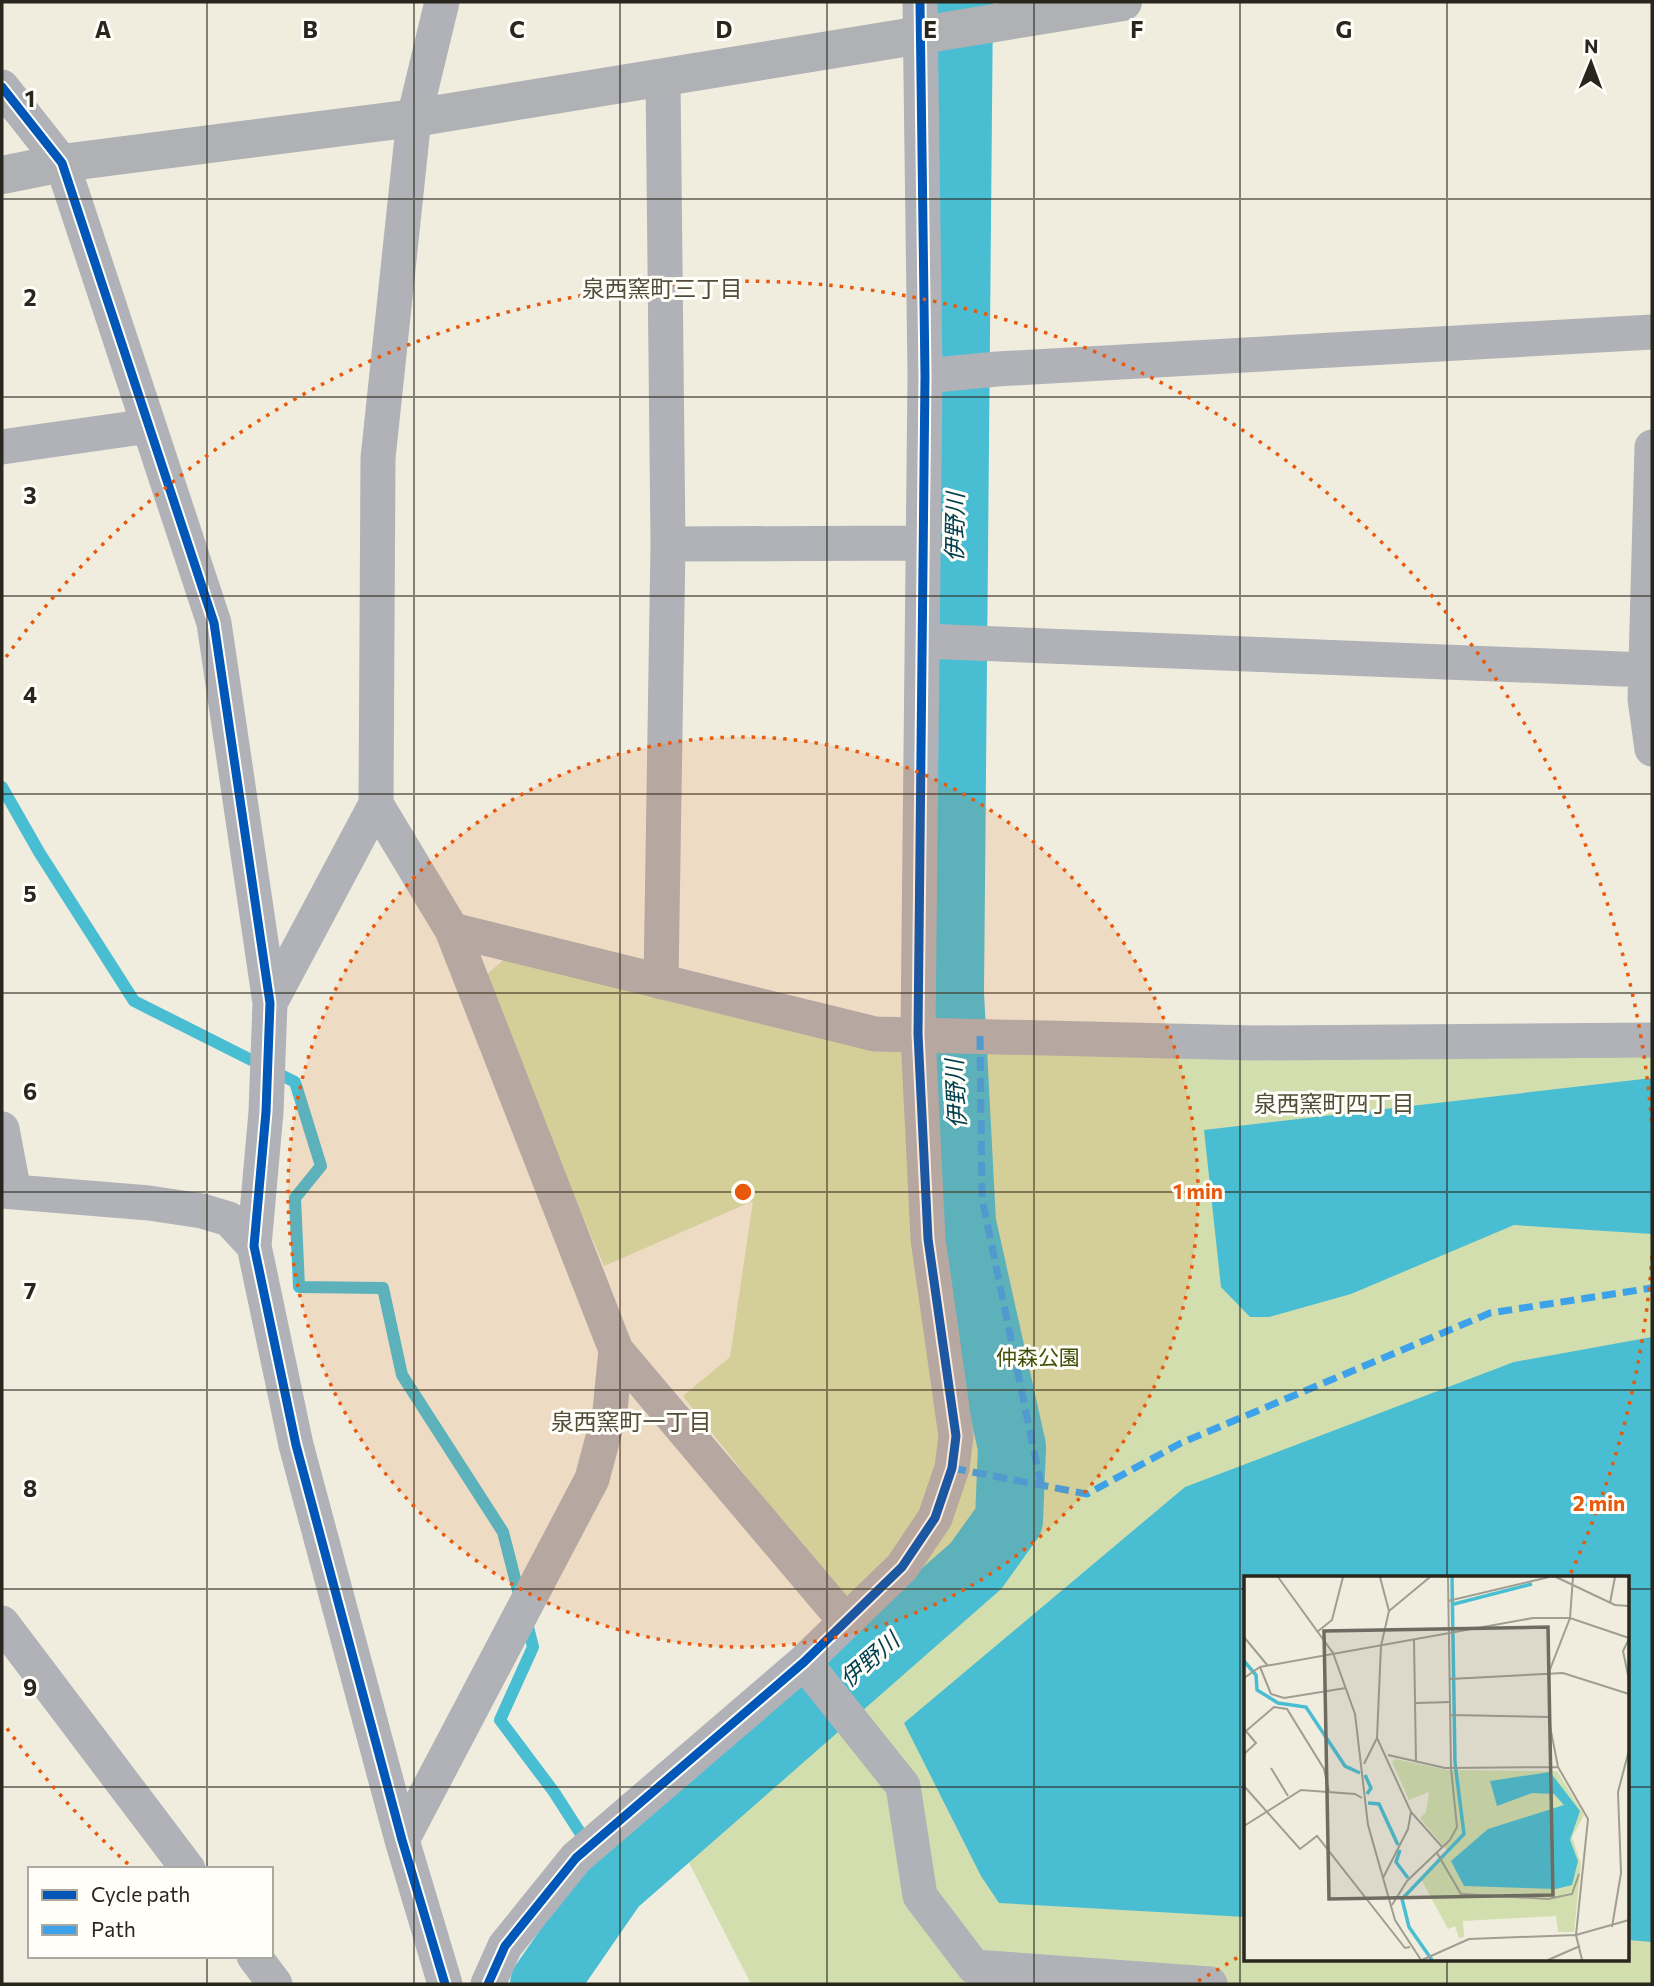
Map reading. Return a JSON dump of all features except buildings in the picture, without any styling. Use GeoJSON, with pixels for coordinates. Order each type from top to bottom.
{"type":"FeatureCollection","features":[{"type":"Feature","properties":{"kind":"street"},"geometry":{"type":"LineString","coordinates":[[270,1003],[376,804],[378,458],[414,118],[442,2]]}},
{"type":"Feature","properties":{"kind":"street"},"geometry":{"type":"LineString","coordinates":[[2,175],[62,163],[414,118],[663,79],[920,18],[1000,22],[1123,2]]}},
{"type":"Feature","properties":{"kind":"street"},"geometry":{"type":"LineString","coordinates":[[488,1984],[505,1946],[576,1858],[804,1662],[902,1567],[935,1518],[951,1468],[956,1436],[928,1239],[918,1034],[925,376],[920,18]]}},
{"type":"Feature","properties":{"kind":"street"},"geometry":{"type":"LineString","coordinates":[[661,982],[667,544],[663,79]]}},
{"type":"Feature","properties":{"kind":"street"},"geometry":{"type":"LineString","coordinates":[[2,87],[62,163],[214,623],[270,1003],[266,1112],[254,1246],[296,1446],[402,1840],[445,1984]]}},
{"type":"Feature","properties":{"kind":"street"},"geometry":{"type":"LineString","coordinates":[[925,376],[997,369],[1652,332]]}},
{"type":"Feature","properties":{"kind":"street"},"geometry":{"type":"LineString","coordinates":[[2,447],[149,426]]}},
{"type":"Feature","properties":{"kind":"street"},"geometry":{"type":"LineString","coordinates":[[1652,447],[1646,670],[1646,699],[1652,749]]}},
{"type":"Feature","properties":{"kind":"street"},"geometry":{"type":"LineString","coordinates":[[667,544],[924,543]]}},
{"type":"Feature","properties":{"kind":"street"},"geometry":{"type":"LineString","coordinates":[[923,641],[1646,670]]}},
{"type":"Feature","properties":{"kind":"street"},"geometry":{"type":"LineString","coordinates":[[376,804],[452,930],[616,1350],[846,1622]]}},
{"type":"Feature","properties":{"kind":"street"},"geometry":{"type":"LineString","coordinates":[[452,930],[875,1034],[1255,1043],[1652,1040]]}},
{"type":"Feature","properties":{"kind":"street"},"geometry":{"type":"LineString","coordinates":[[2,1129],[8,1192],[149,1203],[202,1211],[229,1219],[254,1246]]}},
{"type":"Feature","properties":{"kind":"street"},"geometry":{"type":"LineString","coordinates":[[402,1840],[592,1479],[610,1410],[616,1350]]}},
{"type":"Feature","properties":{"kind":"street"},"geometry":{"type":"LineString","coordinates":[[2,1623],[186,1867]]}},
{"type":"Feature","properties":{"kind":"street"},"geometry":{"type":"LineString","coordinates":[[804,1662],[903,1786],[920,1896],[974,1967],[1210,1984]]}},
{"type":"Feature","properties":{"kind":"street"},"geometry":{"type":"LineString","coordinates":[[256,1958],[275,1984]]}},
{"type":"Feature","properties":{"kind":"green space","name":"仲森公園"},"geometry":{"type":"Polygon","coordinates":[[[506,958],[884,1049],[1652,1052],[1652,1984],[751,1984],[683,1851],[892,1662],[683,1396],[730,1357],[753,1201],[604,1266],[481,979],[506,958]]]}},
{"type":"Feature","properties":{"kind":"water"},"geometry":{"type":"Polygon","coordinates":[[[1652,1078],[1652,1234],[1514,1225],[1351,1294],[1269,1317],[1250,1317],[1221,1287],[1204,1130],[1652,1078]]]}},
{"type":"Feature","properties":{"kind":"water"},"geometry":{"type":"Polygon","coordinates":[[[1652,1337],[1652,1942],[1630,1940],[1630,1576],[1244,1576],[1244,1917],[999,1903],[981,1876],[904,1723],[1185,1487],[1514,1362],[1652,1337]]]}},
{"type":"Feature","properties":{"kind":"waterway","name":"伊野川"},"geometry":{"type":"LineString","coordinates":[[544,1984],[613,1884],[976,1566],[1009,1520],[1012,1447],[962,1223],[950,993],[959,2]]}},
{"type":"Feature","properties":{"kind":"waterway"},"geometry":{"type":"LineString","coordinates":[[2,787],[39,852],[134,1001],[295,1082],[321,1166],[295,1198],[299,1287],[383,1288],[402,1375],[503,1532],[521,1602]]}},
{"type":"Feature","properties":{"kind":"waterway"},"geometry":{"type":"LineString","coordinates":[[526,1619],[533,1647],[500,1720],[554,1792],[613,1884]]}},
{"type":"Feature","properties":{"kind":"marked path"},"geometry":{"type":"LineString","coordinates":[[980,1036],[982,1198],[1041,1485]]}},
{"type":"Feature","properties":{"kind":"marked path"},"geometry":{"type":"LineString","coordinates":[[952,1468],[1087,1494],[1181,1443],[1490,1313],[1652,1288]]}},
{"type":"Feature","properties":{"kind":"cycle path"},"geometry":{"type":"LineString","coordinates":[[488,1984],[505,1946],[576,1858],[804,1662],[902,1567],[935,1518],[952,1468],[956,1436],[928,1239],[918,1034],[925,376],[920,2]]}},
{"type":"Feature","properties":{"kind":"cycle path"},"geometry":{"type":"LineString","coordinates":[[2,87],[62,163],[214,623],[270,1003],[266,1112],[254,1246],[296,1445],[402,1840],[445,1984]]}},
{"type":"Feature","properties":{"kind":"district","name":"泉西窯町三丁目"},"geometry":{"type":"Point","coordinates":[662,288]}},
{"type":"Feature","properties":{"kind":"district","name":"泉西窯町四丁目"},"geometry":{"type":"Point","coordinates":[1334,1103]}},
{"type":"Feature","properties":{"kind":"district","name":"泉西窯町一丁目"},"geometry":{"type":"Point","coordinates":[631,1421]}}]}
